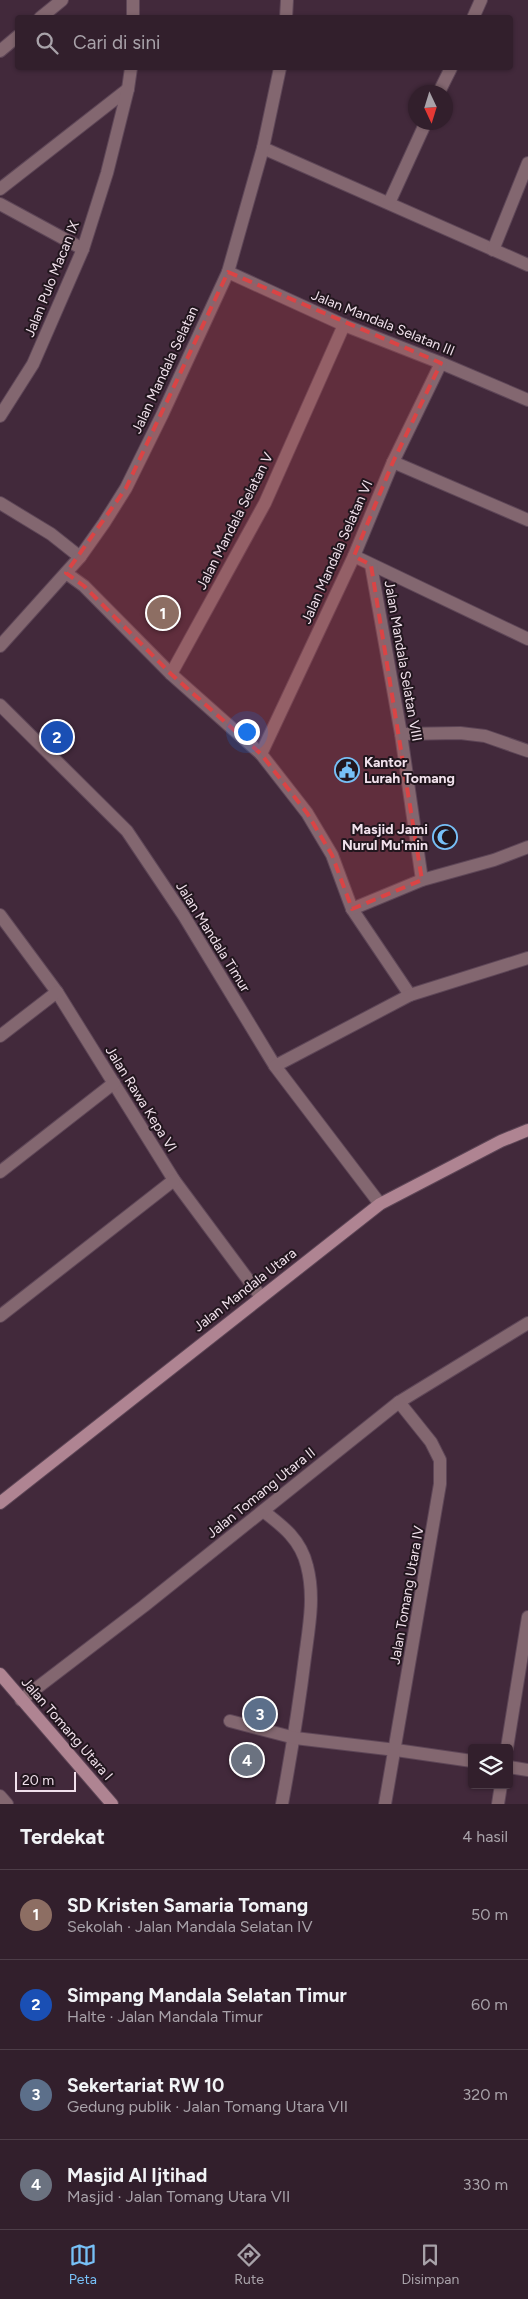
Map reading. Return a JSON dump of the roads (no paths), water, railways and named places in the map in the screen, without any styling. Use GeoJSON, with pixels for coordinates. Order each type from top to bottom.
{"type":"FeatureCollection","features":[{"type":"Feature","properties":{"kind":"street"},"geometry":{"type":"LineString","coordinates":[[44,15],[62,0]]}},
{"type":"Feature","properties":{"kind":"street"},"geometry":{"type":"LineString","coordinates":[[133,0],[133,15]]}},
{"type":"Feature","properties":{"kind":"street"},"geometry":{"type":"LineString","coordinates":[[286,15],[287,0]]}},
{"type":"Feature","properties":{"kind":"street"},"geometry":{"type":"LineString","coordinates":[[474,15],[481,0]]}},
{"type":"Feature","properties":{"kind":"street"},"geometry":{"type":"LineString","coordinates":[[0,51],[15,38]]}},
{"type":"Feature","properties":{"kind":"street","name":"Jalan Pulo Macan IX"},"geometry":{"type":"LineString","coordinates":[[0,416],[33,364],[83,249],[106,173],[128,88],[130,70]]}},
{"type":"Feature","properties":{"kind":"street","name":"Jalan Mandala Selatan"},"geometry":{"type":"LineString","coordinates":[[0,646],[80,557],[126,488],[228,272],[263,148],[280,70]]}},
{"type":"Feature","properties":{"kind":"street"},"geometry":{"type":"LineString","coordinates":[[442,85],[449,70]]}},
{"type":"Feature","properties":{"kind":"street"},"geometry":{"type":"LineString","coordinates":[[0,190],[128,88]]}},
{"type":"Feature","properties":{"kind":"street"},"geometry":{"type":"LineString","coordinates":[[389,203],[422,130]]}},
{"type":"Feature","properties":{"kind":"street"},"geometry":{"type":"LineString","coordinates":[[263,148],[528,265]]}},
{"type":"Feature","properties":{"kind":"street"},"geometry":{"type":"LineString","coordinates":[[493,250],[528,163]]}},
{"type":"Feature","properties":{"kind":"street"},"geometry":{"type":"LineString","coordinates":[[0,204],[83,249]]}},
{"type":"Feature","properties":{"kind":"street","name":"Jalan Mandala Selatan III"},"geometry":{"type":"LineString","coordinates":[[228,272],[344,325],[442,363],[528,400]]}},
{"type":"Feature","properties":{"kind":"street","name":"Jalan Mandala Selatan V"},"geometry":{"type":"LineString","coordinates":[[171,674],[265,503],[344,325]]}},
{"type":"Feature","properties":{"kind":"street","name":"Jalan Mandala Selatan VI"},"geometry":{"type":"LineString","coordinates":[[260,754],[354,556],[393,462],[442,363]]}},
{"type":"Feature","properties":{"kind":"street"},"geometry":{"type":"LineString","coordinates":[[393,462],[528,520]]}},
{"type":"Feature","properties":{"kind":"street"},"geometry":{"type":"LineString","coordinates":[[0,503],[51,534],[80,557]]}},
{"type":"Feature","properties":{"kind":"street"},"geometry":{"type":"LineString","coordinates":[[354,556],[528,639]]}},
{"type":"Feature","properties":{"kind":"street","name":"Jalan Mandala Selatan VIII"},"geometry":{"type":"LineString","coordinates":[[371,565],[401,734],[422,880]]}},
{"type":"Feature","properties":{"kind":"street"},"geometry":{"type":"LineString","coordinates":[[66,573],[84,586],[171,674],[260,754],[307,812],[332,855],[352,909],[410,995]]}},
{"type":"Feature","properties":{"kind":"street","name":"Jalan Mandala Timur"},"geometry":{"type":"LineString","coordinates":[[0,705],[126,831],[184,916],[275,1066],[380,1204]]}},
{"type":"Feature","properties":{"kind":"street"},"geometry":{"type":"LineString","coordinates":[[401,734],[460,733],[485,736],[528,751]]}},
{"type":"Feature","properties":{"kind":"street"},"geometry":{"type":"LineString","coordinates":[[352,909],[422,880],[494,860],[528,847]]}},
{"type":"Feature","properties":{"kind":"street","name":"Jalan Rawa Kepa VI"},"geometry":{"type":"LineString","coordinates":[[0,915],[57,992],[174,1180],[246,1273],[261,1297]]}},
{"type":"Feature","properties":{"kind":"street"},"geometry":{"type":"LineString","coordinates":[[275,1066],[410,995],[528,958]]}},
{"type":"Feature","properties":{"kind":"street"},"geometry":{"type":"LineString","coordinates":[[0,1036],[57,992]]}},
{"type":"Feature","properties":{"kind":"street"},"geometry":{"type":"LineString","coordinates":[[0,1172],[114,1083]]}},
{"type":"Feature","properties":{"kind":"street","name":"Jalan Mandala Utara"},"geometry":{"type":"LineString","coordinates":[[0,1504],[380,1204],[501,1141],[528,1130]]}},
{"type":"Feature","properties":{"kind":"street"},"geometry":{"type":"LineString","coordinates":[[0,1316],[174,1180]]}},
{"type":"Feature","properties":{"kind":"street","name":"Jalan Tomang Utara II"},"geometry":{"type":"LineString","coordinates":[[21,1700],[399,1402],[528,1324]]}},
{"type":"Feature","properties":{"kind":"street","name":"Jalan Tomang Utara IV"},"geometry":{"type":"LineString","coordinates":[[386,1804],[440,1484],[440,1460],[431,1442],[399,1402]]}},
{"type":"Feature","properties":{"kind":"street"},"geometry":{"type":"LineString","coordinates":[[263,1511],[289,1530],[307,1565],[312,1604],[295,1738],[282,1804]]}},
{"type":"Feature","properties":{"kind":"street"},"geometry":{"type":"LineString","coordinates":[[508,1744],[528,1616]]}},
{"type":"Feature","properties":{"kind":"street","name":"Jalan Tomang Utara I"},"geometry":{"type":"LineString","coordinates":[[0,1674],[112,1804]]}},
{"type":"Feature","properties":{"kind":"street"},"geometry":{"type":"LineString","coordinates":[[230,1721],[295,1738],[468,1760]]}},
{"type":"Feature","properties":{"kind":"street"},"geometry":{"type":"LineString","coordinates":[[513,1768],[528,1770]]}},
{"type":"Feature","properties":{"kind":"street"},"geometry":{"type":"LineString","coordinates":[[498,1804],[500,1789]]}},
{"type":"Feature","properties":{"kind":"street"},"geometry":{"type":"LineString","coordinates":[[0,1796],[6,1804]]}},
{"type":"Feature","properties":{"kind":"place","name":"SD Kristen Samaria Tomang"},"geometry":{"type":"Point","coordinates":[163,613]}},
{"type":"Feature","properties":{"kind":"place","name":"Simpang Mandala Selatan Timur"},"geometry":{"type":"Point","coordinates":[57,737]}},
{"type":"Feature","properties":{"kind":"place","name":"Kantor Lurah Tomang"},"geometry":{"type":"Point","coordinates":[347,770]}},
{"type":"Feature","properties":{"kind":"place","name":"Masjid Jami Nurul Mu'min"},"geometry":{"type":"Point","coordinates":[445,837]}},
{"type":"Feature","properties":{"kind":"place","name":"Sekertariat RW 10"},"geometry":{"type":"Point","coordinates":[260,1714]}},
{"type":"Feature","properties":{"kind":"place","name":"Masjid Al Ijtihad"},"geometry":{"type":"Point","coordinates":[247,1760]}}]}
